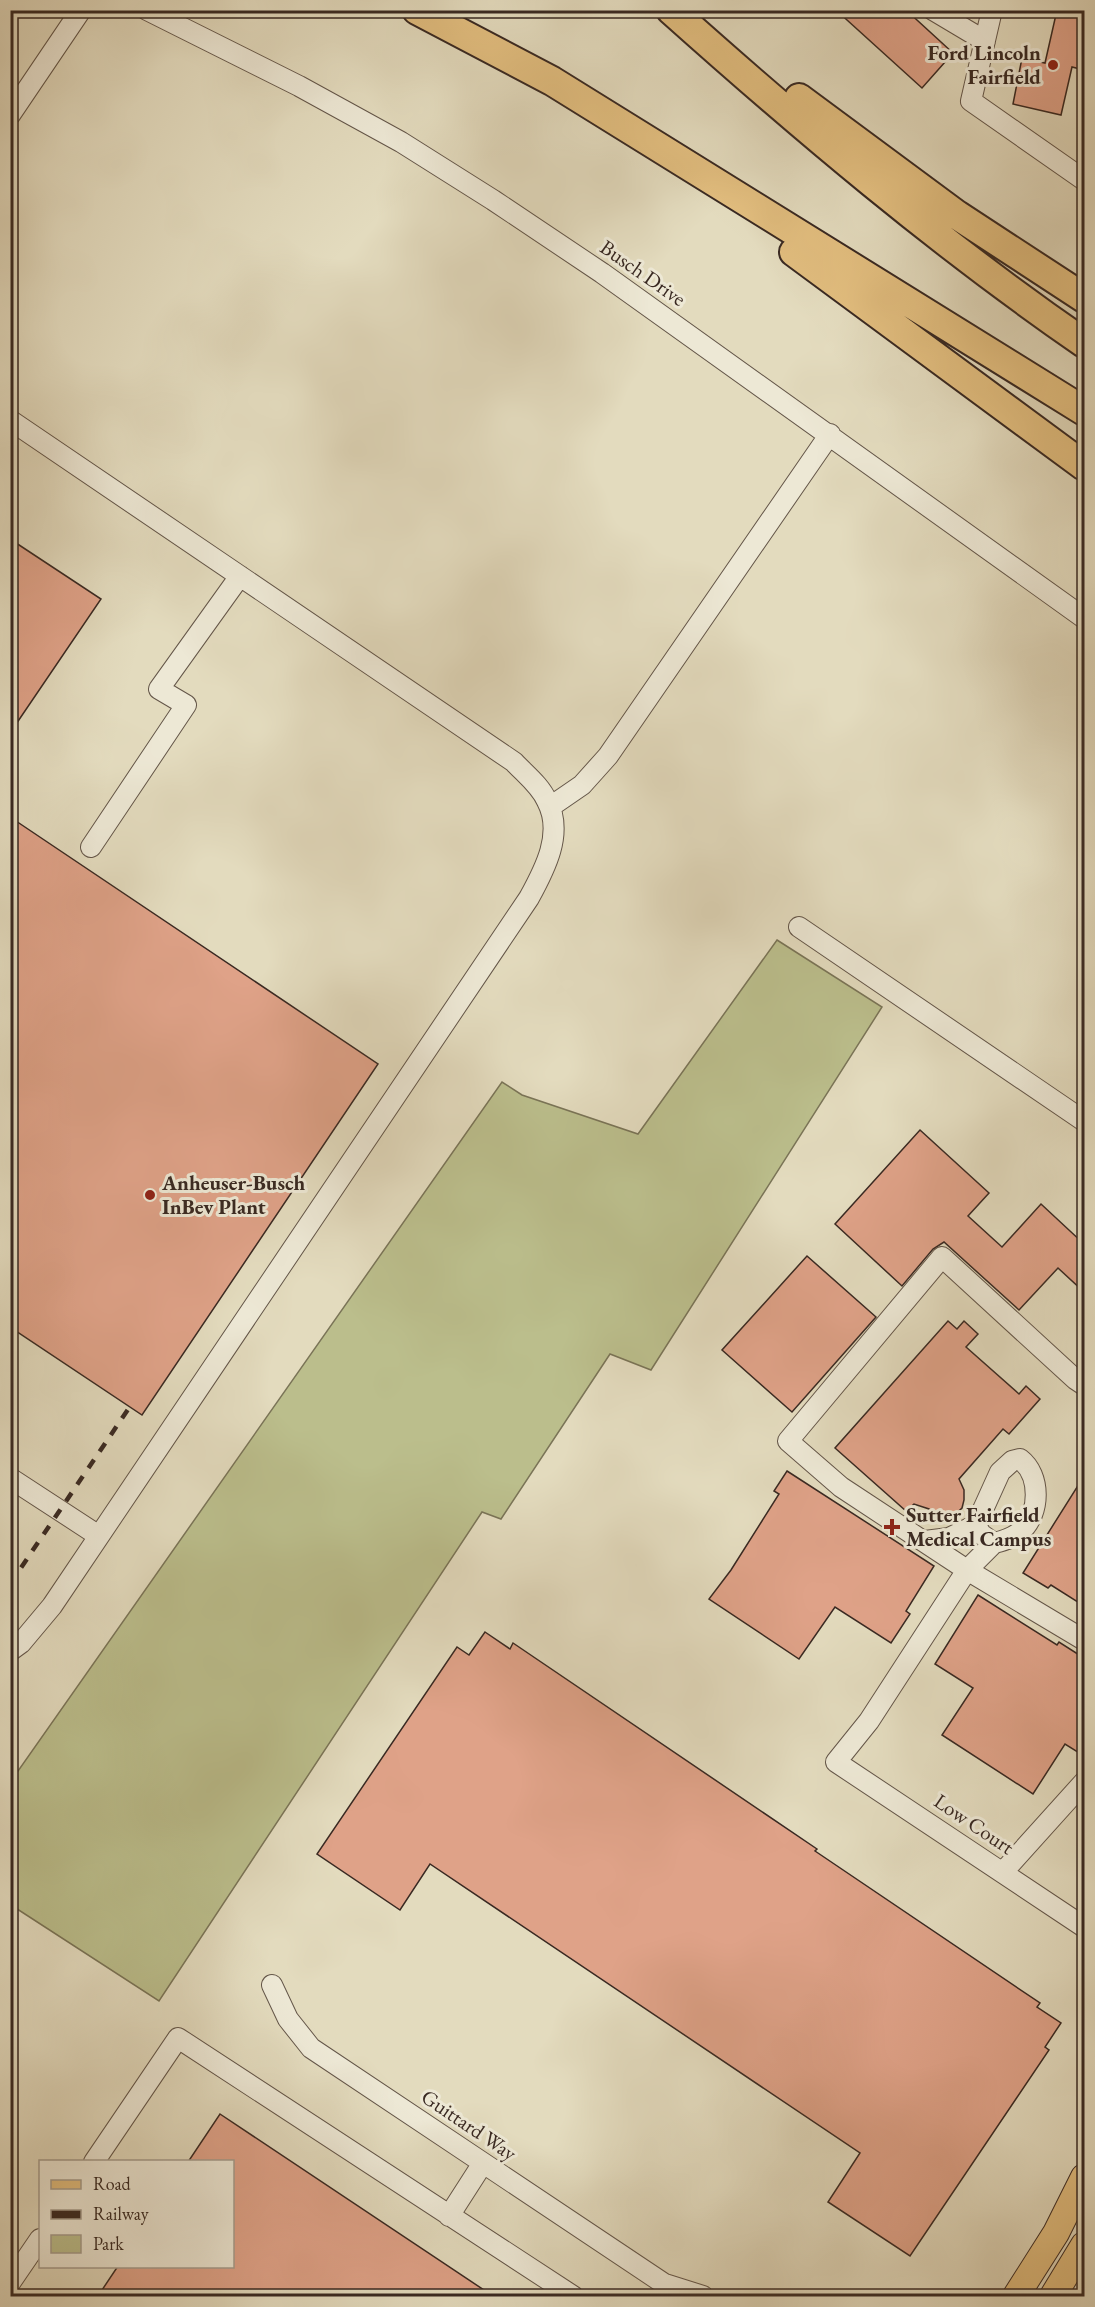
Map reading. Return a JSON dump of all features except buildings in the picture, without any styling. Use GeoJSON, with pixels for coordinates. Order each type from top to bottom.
{"type":"FeatureCollection","features":[{"type":"Feature","properties":{"kind":"highway"},"geometry":{"type":"LineString","coordinates":[[417,10],[552,81],[1084,411]]}},
{"type":"Feature","properties":{"kind":"highway"},"geometry":{"type":"LineString","coordinates":[[671,10],[826,145],[959,251],[1084,343]]}},
{"type":"Feature","properties":{"kind":"highway"},"geometry":{"type":"LineString","coordinates":[[681,10],[957,215],[1084,298]]}},
{"type":"Feature","properties":{"kind":"highway"},"geometry":{"type":"LineString","coordinates":[[552,81],[819,269],[1084,466]]}},
{"type":"Feature","properties":{"kind":"main road"},"geometry":{"type":"LineString","coordinates":[[1016,2296],[1056,2233],[1084,2177]]}},
{"type":"Feature","properties":{"kind":"main road"},"geometry":{"type":"LineString","coordinates":[[1053,2296],[1084,2245]]}},
{"type":"Feature","properties":{"kind":"street"},"geometry":{"type":"LineString","coordinates":[[10,115],[81,10]]}},
{"type":"Feature","properties":{"kind":"street","name":"Busch Drive"},"geometry":{"type":"LineString","coordinates":[[147,10],[299,86],[401,142],[493,200],[602,273],[830,434],[1084,618]]}},
{"type":"Feature","properties":{"kind":"street"},"geometry":{"type":"LineString","coordinates":[[933,10],[985,41]]}},
{"type":"Feature","properties":{"kind":"street"},"geometry":{"type":"LineString","coordinates":[[993,10],[971,101],[1084,180]]}},
{"type":"Feature","properties":{"kind":"street"},"geometry":{"type":"LineString","coordinates":[[10,420],[514,762],[537,785],[554,816],[549,859],[529,898],[52,1606],[21,1643],[10,1651]]}},
{"type":"Feature","properties":{"kind":"street"},"geometry":{"type":"LineString","coordinates":[[550,807],[582,785],[608,756],[830,434]]}},
{"type":"Feature","properties":{"kind":"street"},"geometry":{"type":"LineString","coordinates":[[90,848],[186,705],[159,688],[240,576]]}},
{"type":"Feature","properties":{"kind":"street"},"geometry":{"type":"LineString","coordinates":[[799,927],[1084,1121]]}},
{"type":"Feature","properties":{"kind":"street"},"geometry":{"type":"LineString","coordinates":[[1084,1385],[942,1257],[788,1441],[840,1487],[967,1570],[1084,1641]]}},
{"type":"Feature","properties":{"kind":"street"},"geometry":{"type":"LineString","coordinates":[[925,1541],[949,1538],[976,1525],[1000,1472],[1012,1461],[1020,1459],[1034,1474],[1036,1485],[1032,1512],[1023,1530],[1014,1537],[994,1543],[967,1570]]}},
{"type":"Feature","properties":{"kind":"street"},"geometry":{"type":"LineString","coordinates":[[10,1478],[99,1536]]}},
{"type":"Feature","properties":{"kind":"street"},"geometry":{"type":"LineString","coordinates":[[976,1525],[981,1534],[994,1543]]}},
{"type":"Feature","properties":{"kind":"street","name":"Low Court"},"geometry":{"type":"LineString","coordinates":[[967,1570],[875,1712],[836,1762],[1084,1927]]}},
{"type":"Feature","properties":{"kind":"street"},"geometry":{"type":"LineString","coordinates":[[1003,1872],[1084,1782]]}},
{"type":"Feature","properties":{"kind":"street","name":"Guittard Way"},"geometry":{"type":"LineString","coordinates":[[272,1985],[288,2019],[310,2048],[669,2290],[703,2296]]}},
{"type":"Feature","properties":{"kind":"street"},"geometry":{"type":"LineString","coordinates":[[95,2160],[178,2038],[573,2296]]}},
{"type":"Feature","properties":{"kind":"street"},"geometry":{"type":"LineString","coordinates":[[449,2216],[483,2163]]}},
{"type":"Feature","properties":{"kind":"street"},"geometry":{"type":"LineString","coordinates":[[10,2283],[39,2240]]}},
{"type":"Feature","properties":{"kind":"green space"},"geometry":{"type":"Polygon","coordinates":[[[777,940],[882,1007],[651,1370],[610,1354],[501,1519],[482,1512],[159,2001],[11,1905],[11,1781],[502,1082],[522,1095],[638,1134],[777,940]]]}},
{"type":"Feature","properties":{"kind":"railway"},"geometry":{"type":"LineString","coordinates":[[10,1584],[129,1408]]}},
{"type":"Feature","properties":{"kind":"place","name":"Ford Lincoln Fairfield"},"geometry":{"type":"Point","coordinates":[1053,65]}},
{"type":"Feature","properties":{"kind":"place","name":"Anheuser-Busch InBev Plant"},"geometry":{"type":"Point","coordinates":[150,1195]}},
{"type":"Feature","properties":{"kind":"place","name":"Sutter Fairfield Medical Campus"},"geometry":{"type":"Point","coordinates":[892,1527]}}]}
